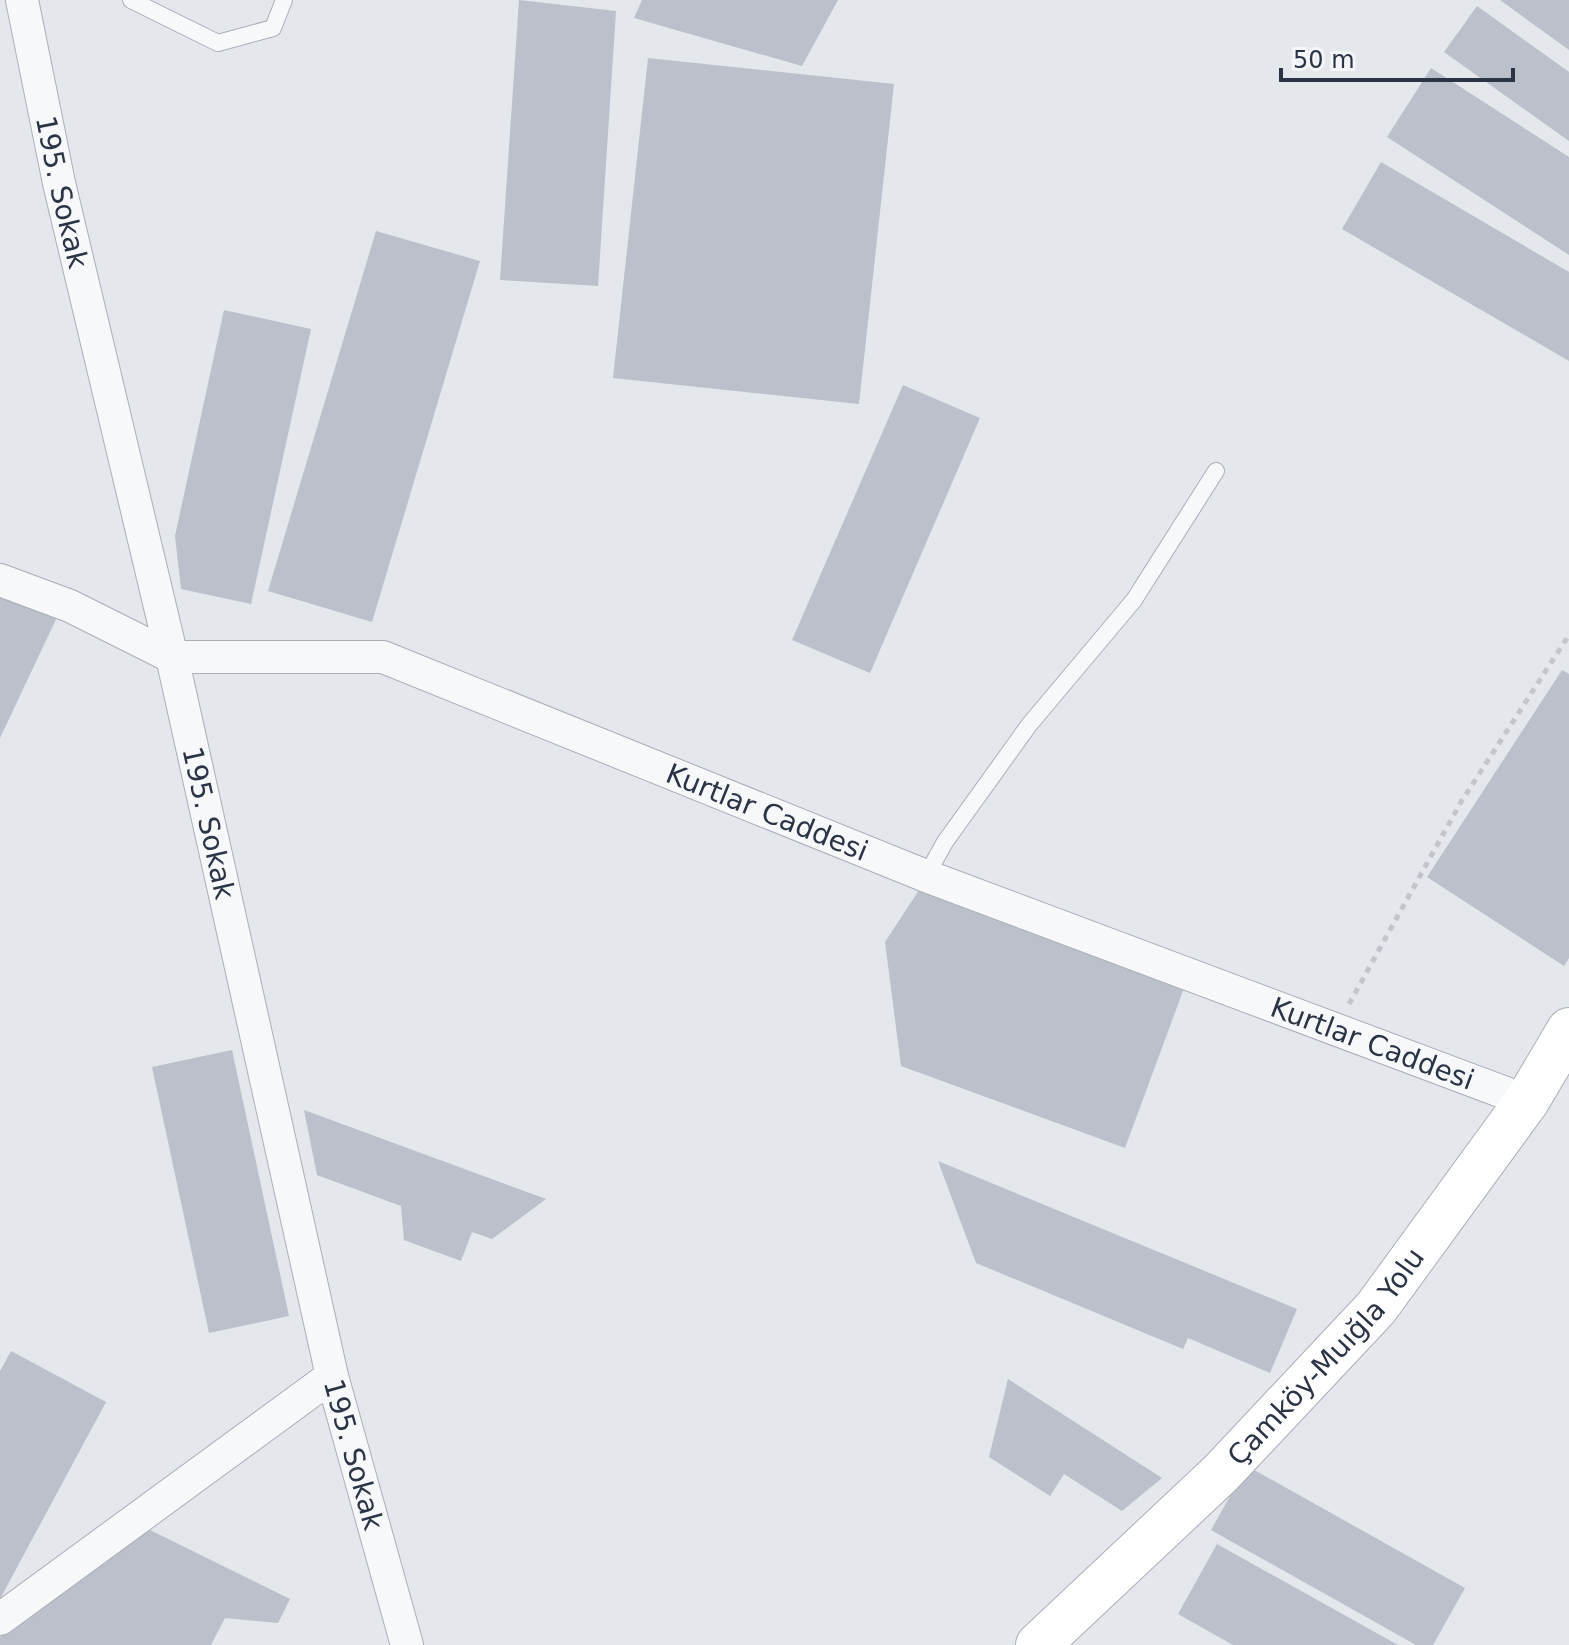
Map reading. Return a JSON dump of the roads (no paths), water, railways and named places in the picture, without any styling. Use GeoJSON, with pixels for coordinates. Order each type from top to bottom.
{"type":"FeatureCollection","features":[{"type":"Feature","properties":{"kind":"street","name":"195. Sokak"},"geometry":{"type":"LineString","coordinates":[[22,0],[59,183],[172,657],[332,1376],[407,1645]]}},
{"type":"Feature","properties":{"kind":"street","name":"Kurtlar Caddesi"},"geometry":{"type":"LineString","coordinates":[[0,580],[70,606],[172,657],[383,657],[926,876],[1527,1101]]}},
{"type":"Feature","properties":{"kind":"street","name":"Çamköy-Muığla Yolu"},"geometry":{"type":"LineString","coordinates":[[1038,1645],[1221,1473],[1376,1308],[1527,1101],[1569,1030]]}},
{"type":"Feature","properties":{"kind":"street"},"geometry":{"type":"LineString","coordinates":[[0,1619],[332,1376]]}},
{"type":"Feature","properties":{"kind":"lane"},"geometry":{"type":"LineString","coordinates":[[131,0],[218,43],[273,28],[284,0]]}},
{"type":"Feature","properties":{"kind":"lane"},"geometry":{"type":"LineString","coordinates":[[926,876],[945,842],[1029,725],[1134,600],[1216,471]]}}]}
